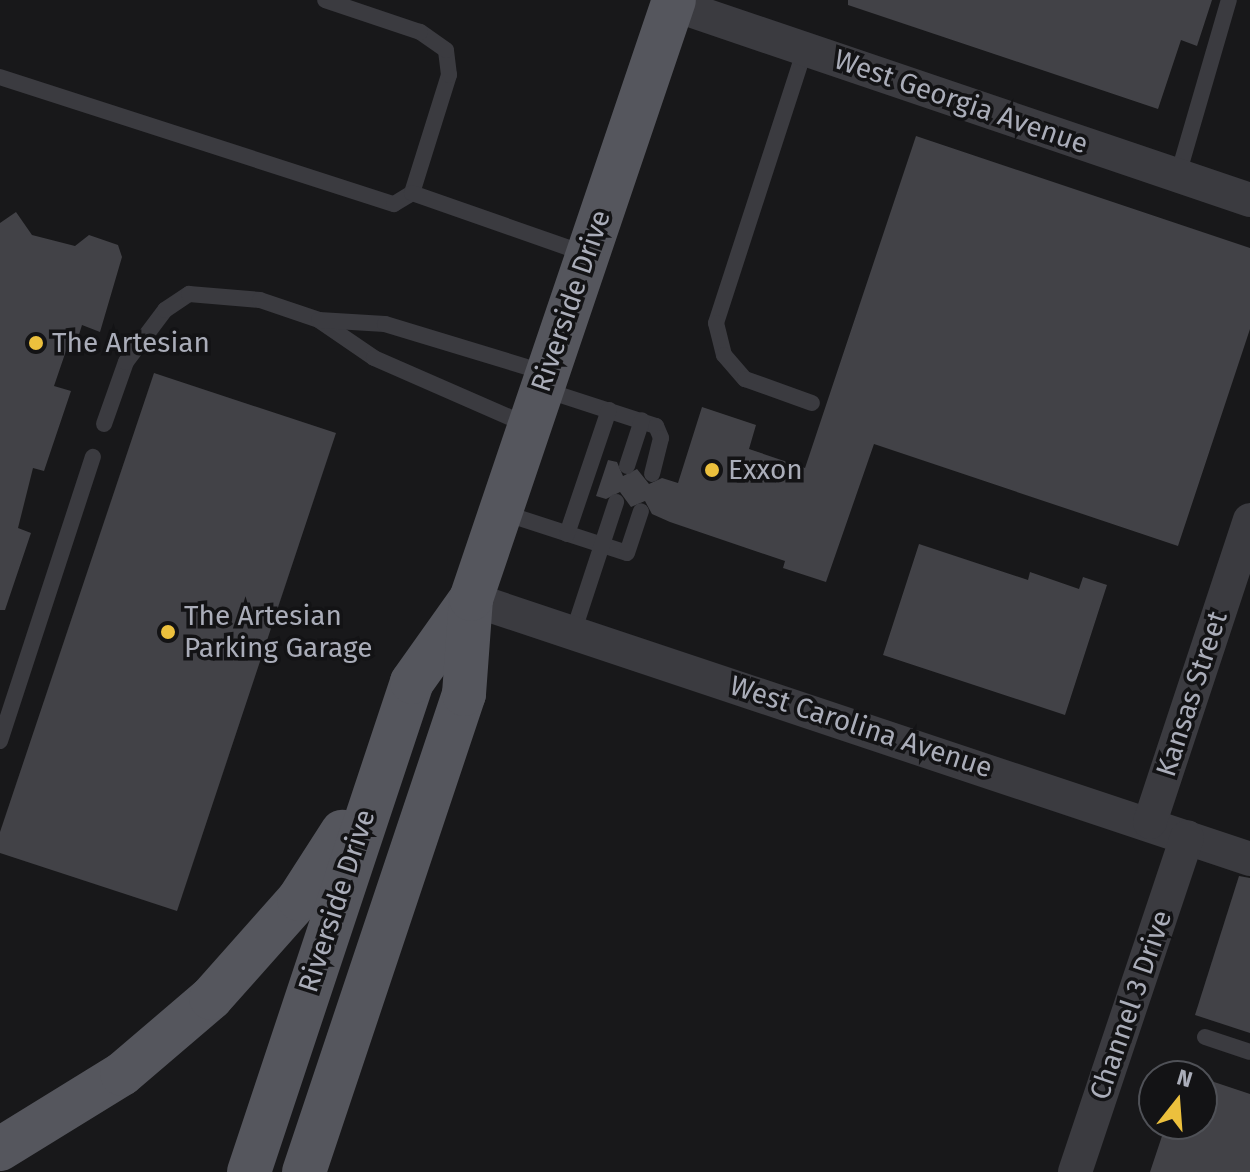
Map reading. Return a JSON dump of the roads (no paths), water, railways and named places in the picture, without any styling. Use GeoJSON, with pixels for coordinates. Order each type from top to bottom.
{"type":"FeatureCollection","features":[{"type":"Feature","properties":{"kind":"main road","name":"Riverside Drive"},"geometry":{"type":"LineString","coordinates":[[304,1172],[464,694],[471,599],[670,1]]}},
{"type":"Feature","properties":{"kind":"main road","name":"Riverside Drive"},"geometry":{"type":"LineString","coordinates":[[249,1172],[376,780],[412,682],[471,599]]}},
{"type":"Feature","properties":{"kind":"main road"},"geometry":{"type":"LineString","coordinates":[[0,1149],[63,1115],[122,1074],[211,998],[299,899],[376,780]]}},
{"type":"Feature","properties":{"kind":"street","name":"West Georgia Avenue"},"geometry":{"type":"LineString","coordinates":[[670,1],[1250,200]]}},
{"type":"Feature","properties":{"kind":"street","name":"Kansas Street"},"geometry":{"type":"LineString","coordinates":[[1150,822],[1250,520]]}},
{"type":"Feature","properties":{"kind":"street","name":"West Carolina Avenue"},"geometry":{"type":"LineString","coordinates":[[471,599],[1150,822],[1250,859]]}},
{"type":"Feature","properties":{"kind":"street","name":"Channel 3 Drive"},"geometry":{"type":"LineString","coordinates":[[1075,1172],[1187,837]]}},
{"type":"Feature","properties":{"kind":"lane"},"geometry":{"type":"LineString","coordinates":[[0,77],[373,201],[394,204],[412,193],[449,75],[446,50],[420,32],[325,0]]}},
{"type":"Feature","properties":{"kind":"lane"},"geometry":{"type":"LineString","coordinates":[[1178,175],[1229,0]]}},
{"type":"Feature","properties":{"kind":"lane"},"geometry":{"type":"LineString","coordinates":[[805,49],[716,323],[724,355],[745,379],[812,403]]}},
{"type":"Feature","properties":{"kind":"lane"},"geometry":{"type":"LineString","coordinates":[[412,193],[587,255]]}},
{"type":"Feature","properties":{"kind":"lane"},"geometry":{"type":"LineString","coordinates":[[104,424],[126,362],[165,310],[189,294],[260,300],[319,320],[385,324],[539,396]]}},
{"type":"Feature","properties":{"kind":"lane"},"geometry":{"type":"LineString","coordinates":[[319,320],[374,358],[609,410],[656,426],[661,438],[652,474]]}},
{"type":"Feature","properties":{"kind":"lane"},"geometry":{"type":"LineString","coordinates":[[567,534],[609,410]]}},
{"type":"Feature","properties":{"kind":"lane"},"geometry":{"type":"LineString","coordinates":[[627,466],[642,420]]}},
{"type":"Feature","properties":{"kind":"lane"},"geometry":{"type":"LineString","coordinates":[[0,741],[93,457]]}},
{"type":"Feature","properties":{"kind":"lane"},"geometry":{"type":"LineString","coordinates":[[573,633],[616,502]]}},
{"type":"Feature","properties":{"kind":"lane"},"geometry":{"type":"LineString","coordinates":[[500,512],[627,553],[641,511]]}},
{"type":"Feature","properties":{"kind":"lane"},"geometry":{"type":"LineString","coordinates":[[1205,1037],[1250,1052]]}},
{"type":"Feature","properties":{"kind":"place","name":"The Artesian"},"geometry":{"type":"Point","coordinates":[36,343]}},
{"type":"Feature","properties":{"kind":"place","name":"Exxon"},"geometry":{"type":"Point","coordinates":[712,470]}},
{"type":"Feature","properties":{"kind":"place","name":"The Artesian Parking Garage"},"geometry":{"type":"Point","coordinates":[168,632]}}]}
